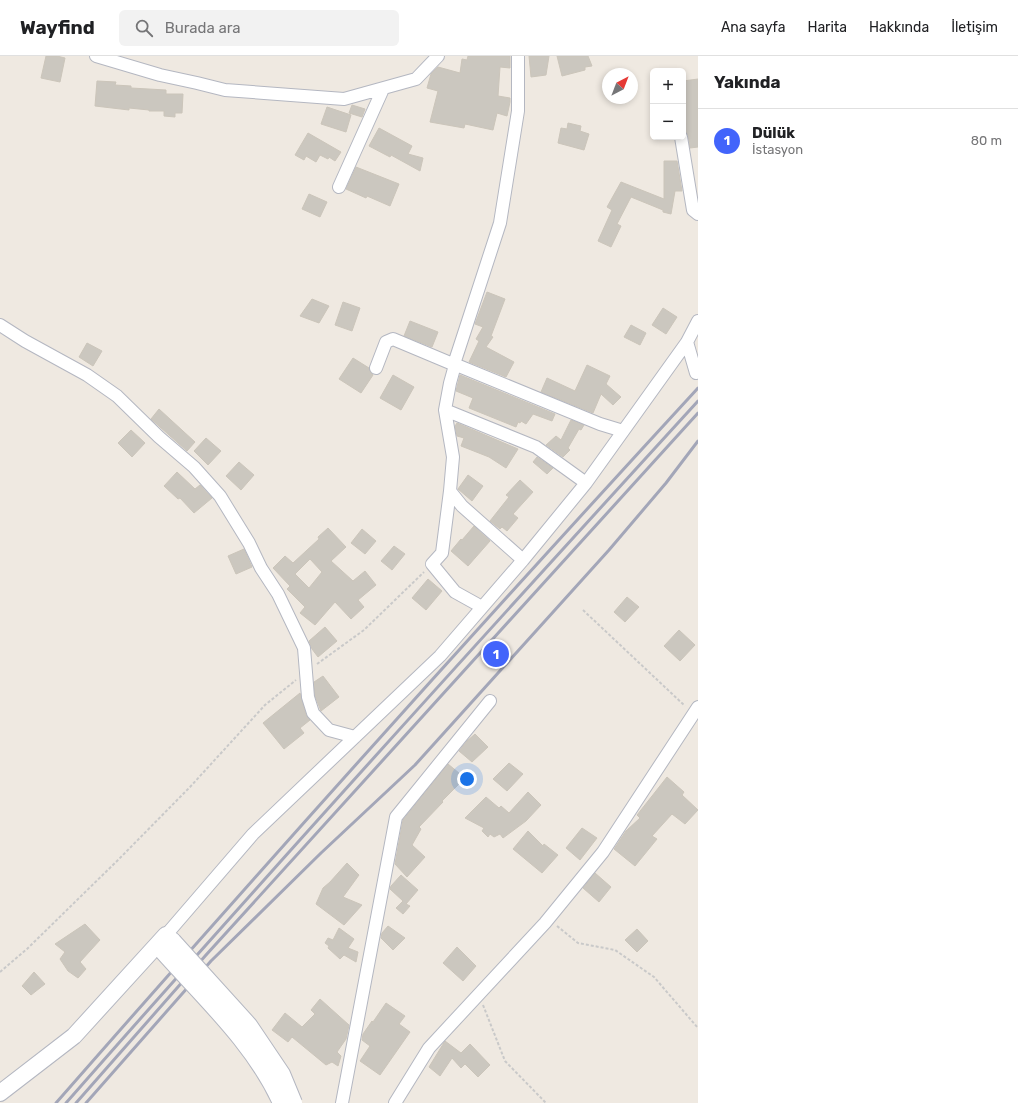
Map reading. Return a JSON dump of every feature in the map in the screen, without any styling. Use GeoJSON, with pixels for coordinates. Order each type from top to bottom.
{"type":"FeatureCollection","features":[{"type":"Feature","properties":{"kind":"street"},"geometry":{"type":"LineString","coordinates":[[96,56],[160,75],[225,90],[344,99],[416,79],[438,56]]}},
{"type":"Feature","properties":{"kind":"street"},"geometry":{"type":"LineString","coordinates":[[482,607],[455,592],[432,564],[442,553],[453,457],[445,410],[455,364],[500,223],[518,111],[518,56]]}},
{"type":"Feature","properties":{"kind":"street"},"geometry":{"type":"LineString","coordinates":[[339,187],[383,89]]}},
{"type":"Feature","properties":{"kind":"street"},"geometry":{"type":"LineString","coordinates":[[681,140],[693,210],[698,214]]}},
{"type":"Feature","properties":{"kind":"street"},"geometry":{"type":"LineString","coordinates":[[0,1093],[74,1036],[164,943],[253,834],[440,656],[523,560],[586,482],[687,342],[698,321]]}},
{"type":"Feature","properties":{"kind":"street"},"geometry":{"type":"LineString","coordinates":[[0,325],[25,341],[87,375],[117,396],[159,437],[194,467],[220,496],[249,543],[261,568],[278,594],[304,648],[308,697],[313,713],[329,730],[355,737]]}},
{"type":"Feature","properties":{"kind":"street"},"geometry":{"type":"LineString","coordinates":[[376,368],[386,342],[394,339],[600,424],[623,431]]}},
{"type":"Feature","properties":{"kind":"street"},"geometry":{"type":"LineString","coordinates":[[687,342],[696,373]]}},
{"type":"Feature","properties":{"kind":"street"},"geometry":{"type":"LineString","coordinates":[[445,410],[536,447],[586,482]]}},
{"type":"Feature","properties":{"kind":"street"},"geometry":{"type":"LineString","coordinates":[[450,491],[462,506],[523,560]]}},
{"type":"Feature","properties":{"kind":"street"},"geometry":{"type":"LineString","coordinates":[[342,1103],[396,817],[490,701]]}},
{"type":"Feature","properties":{"kind":"street"},"geometry":{"type":"LineString","coordinates":[[396,1103],[429,1048],[548,919],[604,852],[695,710]]}},
{"type":"Feature","properties":{"kind":"street"},"geometry":{"type":"LineString","coordinates":[[164,943],[241,1039],[274,1086],[281,1103]]}},
{"type":"Feature","properties":{"kind":"street"},"geometry":{"type":"LineString","coordinates":[[164,943],[249,1025],[282,1074],[294,1103]]}},
{"type":"Feature","properties":{"kind":"path"},"geometry":{"type":"LineString","coordinates":[[0,972],[27,949],[124,854],[190,787],[265,705],[305,673],[364,630],[432,564]]}},
{"type":"Feature","properties":{"kind":"path"},"geometry":{"type":"LineString","coordinates":[[583,610],[695,710]]}},
{"type":"Feature","properties":{"kind":"path"},"geometry":{"type":"LineString","coordinates":[[548,919],[578,943],[615,950],[654,977],[698,1028]]}},
{"type":"Feature","properties":{"kind":"path"},"geometry":{"type":"LineString","coordinates":[[478,995],[505,1060],[546,1103]]}},
{"type":"Feature","properties":{"kind":"building"},"geometry":{"type":"Polygon","coordinates":[[[46,56],[65,58],[60,82],[41,78],[46,56]]]}},
{"type":"Feature","properties":{"kind":"building"},"geometry":{"type":"Polygon","coordinates":[[[468,56],[510,56],[510,68],[500,67],[498,96],[510,98],[507,116],[497,113],[493,130],[465,124],[464,128],[430,122],[438,91],[427,88],[431,74],[438,67],[460,73],[462,59],[467,60],[468,56]]]}},
{"type":"Feature","properties":{"kind":"building"},"geometry":{"type":"Polygon","coordinates":[[[529,56],[549,56],[546,75],[531,77],[529,56]]]}},
{"type":"Feature","properties":{"kind":"building"},"geometry":{"type":"Polygon","coordinates":[[[557,56],[588,56],[592,66],[585,67],[585,70],[562,76],[557,56]]]}},
{"type":"Feature","properties":{"kind":"building"},"geometry":{"type":"Polygon","coordinates":[[[698,79],[698,147],[690,148],[688,135],[686,132],[686,81],[698,79]]]}},
{"type":"Feature","properties":{"kind":"building"},"geometry":{"type":"Polygon","coordinates":[[[97,81],[116,82],[115,85],[131,86],[131,88],[166,90],[166,94],[183,94],[182,113],[175,113],[175,117],[164,116],[164,111],[149,111],[129,108],[129,110],[95,106],[97,81]]]}},
{"type":"Feature","properties":{"kind":"building"},"geometry":{"type":"Polygon","coordinates":[[[352,105],[365,109],[362,117],[349,113],[352,105]]]}},
{"type":"Feature","properties":{"kind":"building"},"geometry":{"type":"Polygon","coordinates":[[[327,107],[351,115],[346,132],[321,124],[327,107]]]}},
{"type":"Feature","properties":{"kind":"building"},"geometry":{"type":"Polygon","coordinates":[[[568,123],[581,126],[580,131],[589,134],[584,150],[558,143],[561,128],[567,129],[568,123]]]}},
{"type":"Feature","properties":{"kind":"building"},"geometry":{"type":"Polygon","coordinates":[[[379,128],[412,146],[408,154],[423,158],[420,171],[391,155],[390,157],[369,146],[379,128]]]}},
{"type":"Feature","properties":{"kind":"building"},"geometry":{"type":"Polygon","coordinates":[[[308,133],[341,152],[335,161],[329,157],[328,159],[320,155],[316,162],[306,156],[304,160],[295,155],[308,133]]]}},
{"type":"Feature","properties":{"kind":"building"},"geometry":{"type":"Polygon","coordinates":[[[664,161],[677,161],[682,191],[675,191],[671,214],[663,212],[663,210],[631,197],[617,224],[621,226],[611,247],[598,241],[612,210],[607,207],[621,182],[664,199],[664,161]]]}},
{"type":"Feature","properties":{"kind":"building"},"geometry":{"type":"Polygon","coordinates":[[[356,167],[399,184],[390,206],[346,189],[356,167]]]}},
{"type":"Feature","properties":{"kind":"building"},"geometry":{"type":"Polygon","coordinates":[[[309,194],[327,202],[320,217],[302,209],[309,194]]]}},
{"type":"Feature","properties":{"kind":"building"},"geometry":{"type":"Polygon","coordinates":[[[487,292],[505,299],[491,336],[493,337],[486,347],[514,362],[506,377],[469,362],[479,341],[476,339],[483,327],[475,324],[487,292]]]}},
{"type":"Feature","properties":{"kind":"building"},"geometry":{"type":"Polygon","coordinates":[[[312,299],[329,306],[319,323],[300,316],[312,299]]]}},
{"type":"Feature","properties":{"kind":"building"},"geometry":{"type":"Polygon","coordinates":[[[343,302],[360,308],[352,331],[335,325],[343,302]]]}},
{"type":"Feature","properties":{"kind":"building"},"geometry":{"type":"Polygon","coordinates":[[[663,308],[677,317],[666,334],[652,325],[663,308]]]}},
{"type":"Feature","properties":{"kind":"building"},"geometry":{"type":"Polygon","coordinates":[[[410,321],[438,332],[432,347],[404,336],[410,321]]]}},
{"type":"Feature","properties":{"kind":"building"},"geometry":{"type":"Polygon","coordinates":[[[631,325],[646,333],[640,345],[624,337],[631,325]]]}},
{"type":"Feature","properties":{"kind":"building"},"geometry":{"type":"Polygon","coordinates":[[[87,343],[102,351],[93,366],[79,357],[87,343]]]}},
{"type":"Feature","properties":{"kind":"building"},"geometry":{"type":"Polygon","coordinates":[[[353,358],[369,368],[373,375],[361,393],[339,379],[353,358]]]}},
{"type":"Feature","properties":{"kind":"building"},"geometry":{"type":"Polygon","coordinates":[[[587,365],[610,376],[606,384],[621,397],[613,405],[601,394],[593,413],[541,392],[547,378],[575,391],[587,365]]]}},
{"type":"Feature","properties":{"kind":"building"},"geometry":{"type":"Polygon","coordinates":[[[393,375],[414,387],[401,410],[380,398],[393,375]]]}},
{"type":"Feature","properties":{"kind":"building"},"geometry":{"type":"Polygon","coordinates":[[[460,375],[555,414],[552,421],[533,414],[526,424],[521,421],[520,423],[518,422],[516,427],[469,408],[473,398],[456,391],[460,375]]]}},
{"type":"Feature","properties":{"kind":"building"},"geometry":{"type":"Polygon","coordinates":[[[159,409],[195,442],[187,451],[151,419],[159,409]]]}},
{"type":"Feature","properties":{"kind":"building"},"geometry":{"type":"Polygon","coordinates":[[[571,420],[584,425],[581,430],[579,429],[568,448],[570,450],[563,457],[546,445],[556,436],[561,440],[571,420]]]}},
{"type":"Feature","properties":{"kind":"building"},"geometry":{"type":"Polygon","coordinates":[[[457,423],[518,449],[506,468],[489,457],[461,446],[464,438],[457,436],[455,426],[457,423]]]}},
{"type":"Feature","properties":{"kind":"building"},"geometry":{"type":"Polygon","coordinates":[[[131,430],[145,443],[132,457],[118,443],[131,430]]]}},
{"type":"Feature","properties":{"kind":"building"},"geometry":{"type":"Polygon","coordinates":[[[206,438],[221,451],[208,465],[194,451],[206,438]]]}},
{"type":"Feature","properties":{"kind":"building"},"geometry":{"type":"Polygon","coordinates":[[[537,457],[553,468],[547,474],[533,462],[537,457]]]}},
{"type":"Feature","properties":{"kind":"building"},"geometry":{"type":"Polygon","coordinates":[[[239,462],[254,475],[241,490],[226,476],[239,462]]]}},
{"type":"Feature","properties":{"kind":"building"},"geometry":{"type":"Polygon","coordinates":[[[177,472],[195,489],[200,485],[212,498],[194,513],[180,498],[178,499],[164,486],[177,472]]]}},
{"type":"Feature","properties":{"kind":"building"},"geometry":{"type":"Polygon","coordinates":[[[468,475],[483,486],[472,501],[458,489],[468,475]]]}},
{"type":"Feature","properties":{"kind":"building"},"geometry":{"type":"Polygon","coordinates":[[[520,480],[533,492],[513,514],[518,518],[507,531],[502,527],[500,529],[490,521],[509,497],[506,495],[520,480]]]}},
{"type":"Feature","properties":{"kind":"building"},"geometry":{"type":"Polygon","coordinates":[[[474,526],[490,541],[468,566],[451,551],[474,526]]]}},
{"type":"Feature","properties":{"kind":"building"},"geometry":{"type":"Polygon","coordinates":[[[328,528],[346,547],[331,561],[353,581],[365,571],[376,585],[358,600],[364,607],[351,619],[335,602],[315,625],[300,613],[305,607],[287,589],[290,586],[273,568],[285,556],[293,563],[319,539],[318,537],[328,528]],[[310,559],[295,574],[309,588],[322,572],[310,559]]]}},
{"type":"Feature","properties":{"kind":"building"},"geometry":{"type":"Polygon","coordinates":[[[362,529],[376,541],[365,554],[351,543],[362,529]]]}},
{"type":"Feature","properties":{"kind":"building"},"geometry":{"type":"Polygon","coordinates":[[[394,546],[405,554],[392,570],[381,561],[394,546]]]}},
{"type":"Feature","properties":{"kind":"building"},"geometry":{"type":"Polygon","coordinates":[[[244,549],[252,567],[236,574],[228,556],[244,549]]]}},
{"type":"Feature","properties":{"kind":"building"},"geometry":{"type":"Polygon","coordinates":[[[428,579],[442,591],[426,610],[412,598],[428,579]]]}},
{"type":"Feature","properties":{"kind":"building"},"geometry":{"type":"Polygon","coordinates":[[[627,597],[639,607],[625,622],[614,612],[627,597]]]}},
{"type":"Feature","properties":{"kind":"building"},"geometry":{"type":"Polygon","coordinates":[[[325,627],[337,641],[318,657],[312,649],[309,641],[325,627]]]}},
{"type":"Feature","properties":{"kind":"building"},"geometry":{"type":"Polygon","coordinates":[[[679,630],[695,645],[680,661],[664,646],[679,630]]]}},
{"type":"Feature","properties":{"kind":"building"},"geometry":{"type":"Polygon","coordinates":[[[323,676],[339,697],[321,711],[315,696],[314,682],[323,676]]]}},
{"type":"Feature","properties":{"kind":"building"},"geometry":{"type":"Polygon","coordinates":[[[300,693],[306,715],[310,720],[300,728],[304,733],[284,749],[263,723],[300,693]]]}},
{"type":"Feature","properties":{"kind":"building"},"geometry":{"type":"Polygon","coordinates":[[[475,734],[488,747],[472,762],[459,751],[475,734]]]}},
{"type":"Feature","properties":{"kind":"building"},"geometry":{"type":"Polygon","coordinates":[[[509,763],[523,774],[507,791],[493,779],[509,763]]]}},
{"type":"Feature","properties":{"kind":"building"},"geometry":{"type":"Polygon","coordinates":[[[448,764],[465,778],[419,827],[421,829],[412,845],[425,857],[407,877],[395,864],[403,820],[448,764]]]}},
{"type":"Feature","properties":{"kind":"building"},"geometry":{"type":"Polygon","coordinates":[[[667,777],[684,792],[682,795],[698,810],[685,824],[672,814],[652,836],[657,839],[635,866],[614,849],[626,831],[640,818],[637,815],[667,777]]]}},
{"type":"Feature","properties":{"kind":"building"},"geometry":{"type":"Polygon","coordinates":[[[528,792],[541,805],[526,821],[503,838],[500,834],[494,837],[490,834],[488,837],[482,831],[484,828],[465,818],[486,797],[499,808],[501,806],[509,813],[528,792]]]}},
{"type":"Feature","properties":{"kind":"building"},"geometry":{"type":"Polygon","coordinates":[[[582,828],[597,838],[580,860],[566,848],[582,828]]]}},
{"type":"Feature","properties":{"kind":"building"},"geometry":{"type":"Polygon","coordinates":[[[528,831],[543,846],[544,844],[558,855],[542,873],[513,849],[528,831]]]}},
{"type":"Feature","properties":{"kind":"building"},"geometry":{"type":"Polygon","coordinates":[[[347,863],[359,875],[343,897],[362,905],[344,925],[316,904],[323,888],[347,863]]]}},
{"type":"Feature","properties":{"kind":"building"},"geometry":{"type":"Polygon","coordinates":[[[595,873],[611,887],[599,902],[583,888],[595,873]]]}},
{"type":"Feature","properties":{"kind":"building"},"geometry":{"type":"Polygon","coordinates":[[[401,875],[418,890],[406,904],[410,906],[403,914],[396,908],[403,901],[390,889],[401,875]]]}},
{"type":"Feature","properties":{"kind":"building"},"geometry":{"type":"Polygon","coordinates":[[[85,924],[100,940],[80,962],[86,969],[78,978],[68,971],[60,959],[65,952],[55,944],[85,924]]]}},
{"type":"Feature","properties":{"kind":"building"},"geometry":{"type":"Polygon","coordinates":[[[388,926],[405,938],[393,950],[381,938],[382,933],[388,926]]]}},
{"type":"Feature","properties":{"kind":"building"},"geometry":{"type":"Polygon","coordinates":[[[339,928],[354,939],[348,948],[358,952],[356,962],[344,955],[340,959],[328,948],[329,946],[325,943],[328,938],[333,940],[339,928]]]}},
{"type":"Feature","properties":{"kind":"building"},"geometry":{"type":"Polygon","coordinates":[[[637,929],[648,941],[637,952],[625,940],[637,929]]]}},
{"type":"Feature","properties":{"kind":"building"},"geometry":{"type":"Polygon","coordinates":[[[457,947],[476,966],[463,981],[443,963],[457,947]]]}},
{"type":"Feature","properties":{"kind":"building"},"geometry":{"type":"Polygon","coordinates":[[[34,972],[45,984],[31,995],[22,986],[34,972]]]}},
{"type":"Feature","properties":{"kind":"building"},"geometry":{"type":"Polygon","coordinates":[[[320,999],[349,1025],[346,1039],[337,1052],[341,1056],[338,1066],[332,1062],[326,1065],[292,1037],[288,1042],[272,1030],[285,1013],[302,1027],[315,1014],[311,1010],[320,999]]]}},
{"type":"Feature","properties":{"kind":"building"},"geometry":{"type":"Polygon","coordinates":[[[386,1003],[405,1016],[399,1024],[410,1032],[380,1075],[360,1061],[370,1046],[362,1040],[363,1034],[386,1003]]]}},
{"type":"Feature","properties":{"kind":"building"},"geometry":{"type":"Polygon","coordinates":[[[445,1041],[461,1053],[470,1044],[490,1065],[478,1077],[465,1064],[461,1068],[452,1058],[440,1076],[429,1067],[445,1041]]]}},
{"type":"Feature","properties":{"kind":"railway"},"geometry":{"type":"LineString","coordinates":[[56,1103],[375,744],[698,388]]}},
{"type":"Feature","properties":{"kind":"railway"},"geometry":{"type":"LineString","coordinates":[[66,1103],[380,750],[698,401]]}},
{"type":"Feature","properties":{"kind":"railway"},"geometry":{"type":"LineString","coordinates":[[76,1103],[206,955],[698,413]]}},
{"type":"Feature","properties":{"kind":"railway"},"geometry":{"type":"LineString","coordinates":[[86,1103],[211,961],[321,853],[415,765],[609,550],[666,483],[698,441]]}},
{"type":"Feature","properties":{"kind":"place","name":"Dülük"},"geometry":{"type":"Point","coordinates":[496,654]}}]}
